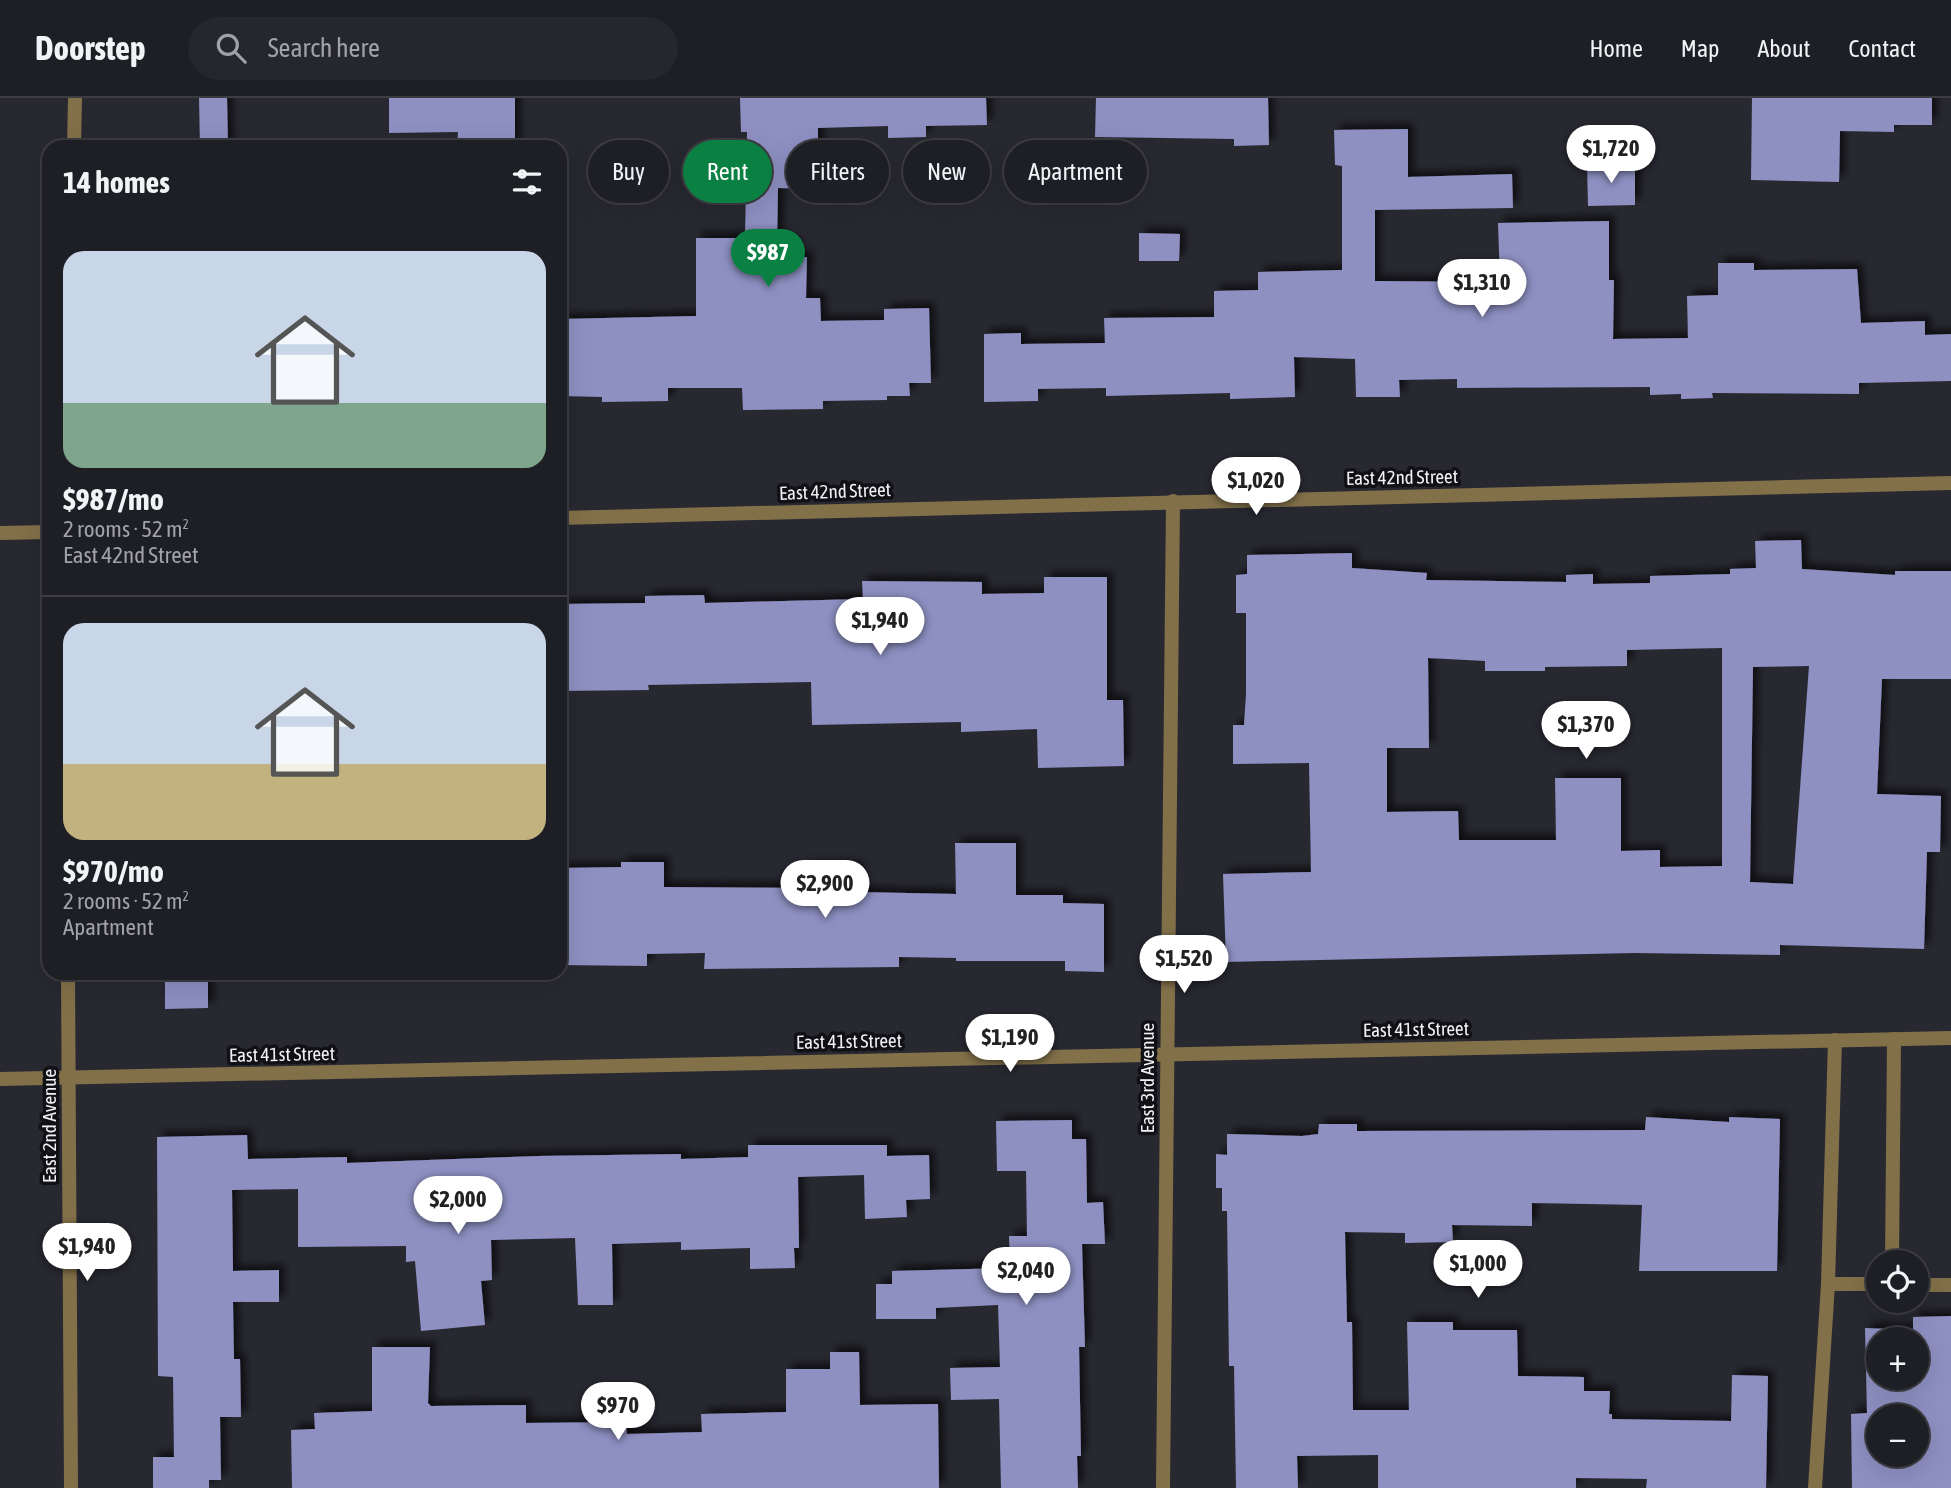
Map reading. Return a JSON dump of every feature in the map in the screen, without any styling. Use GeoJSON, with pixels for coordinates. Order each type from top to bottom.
{"type":"FeatureCollection","features":[{"type":"Feature","properties":{"kind":"street"},"geometry":{"type":"LineString","coordinates":[[74,140],[75,98]]}},
{"type":"Feature","properties":{"kind":"street","name":"East 42nd Street"},"geometry":{"type":"LineString","coordinates":[[567,518],[1951,483]]}},
{"type":"Feature","properties":{"kind":"street","name":"East 3rd Avenue"},"geometry":{"type":"LineString","coordinates":[[1164,1488],[1173,501]]}},
{"type":"Feature","properties":{"kind":"street"},"geometry":{"type":"LineString","coordinates":[[0,533],[42,532]]}},
{"type":"Feature","properties":{"kind":"street","name":"East 2nd Avenue"},"geometry":{"type":"LineString","coordinates":[[68,980],[71,1488]]}},
{"type":"Feature","properties":{"kind":"street","name":"East 41st Street"},"geometry":{"type":"LineString","coordinates":[[0,1079],[1166,1052],[1951,1038]]}},
{"type":"Feature","properties":{"kind":"street"},"geometry":{"type":"LineString","coordinates":[[1892,1250],[1894,1039]]}},
{"type":"Feature","properties":{"kind":"street"},"geometry":{"type":"LineString","coordinates":[[1815,1488],[1828,1284],[1835,1040]]}},
{"type":"Feature","properties":{"kind":"street"},"geometry":{"type":"LineString","coordinates":[[1828,1284],[1866,1284]]}},
{"type":"Feature","properties":{"kind":"street"},"geometry":{"type":"LineString","coordinates":[[1929,1285],[1951,1285]]}},
{"type":"Feature","properties":{"kind":"building"},"geometry":{"type":"Polygon","coordinates":[[[199,98],[227,98],[228,140],[200,140],[199,98]]]}},
{"type":"Feature","properties":{"kind":"building"},"geometry":{"type":"Polygon","coordinates":[[[389,98],[515,98],[515,140],[457,140],[458,132],[389,133],[389,98]]]}},
{"type":"Feature","properties":{"kind":"building"},"geometry":{"type":"Polygon","coordinates":[[[740,98],[986,98],[987,125],[926,126],[926,137],[888,138],[888,126],[818,128],[818,140],[786,140],[786,188],[778,188],[777,243],[792,243],[793,257],[807,257],[806,298],[820,298],[821,321],[884,320],[884,309],[929,308],[931,383],[909,383],[910,396],[887,396],[887,400],[823,401],[823,409],[743,410],[742,388],[668,388],[668,401],[602,402],[602,397],[567,396],[567,319],[696,316],[696,238],[745,238],[746,203],[772,203],[772,140],[747,140],[747,132],[741,132],[740,98]]]}},
{"type":"Feature","properties":{"kind":"building"},"geometry":{"type":"Polygon","coordinates":[[[1096,98],[1268,98],[1269,145],[1234,146],[1234,139],[1095,137],[1096,98]]]}},
{"type":"Feature","properties":{"kind":"building"},"geometry":{"type":"Polygon","coordinates":[[[1752,98],[1932,98],[1932,125],[1894,125],[1894,132],[1840,131],[1839,182],[1751,180],[1752,98]]]}},
{"type":"Feature","properties":{"kind":"building"},"geometry":{"type":"Polygon","coordinates":[[[1408,129],[1408,177],[1512,174],[1513,208],[1375,210],[1375,281],[1500,282],[1498,223],[1609,221],[1609,280],[1614,280],[1613,339],[1688,338],[1687,296],[1718,295],[1718,263],[1754,263],[1754,270],[1857,269],[1861,323],[1925,321],[1925,335],[1951,334],[1951,381],[1859,383],[1859,394],[1712,393],[1713,398],[1681,399],[1681,394],[1650,395],[1650,387],[1457,388],[1457,379],[1399,380],[1400,397],[1356,397],[1355,359],[1294,357],[1295,397],[1230,399],[1230,393],[1106,396],[1106,388],[1038,389],[1038,401],[984,402],[984,334],[1021,333],[1021,344],[1105,343],[1104,318],[1214,317],[1214,291],[1258,290],[1258,272],[1342,270],[1342,166],[1335,165],[1334,130],[1408,129]]]}},
{"type":"Feature","properties":{"kind":"building"},"geometry":{"type":"Polygon","coordinates":[[[1587,164],[1635,164],[1635,205],[1588,206],[1587,164]]]}},
{"type":"Feature","properties":{"kind":"building"},"geometry":{"type":"Polygon","coordinates":[[[1139,233],[1180,234],[1179,261],[1139,261],[1139,233]]]}},
{"type":"Feature","properties":{"kind":"building"},"geometry":{"type":"Polygon","coordinates":[[[1801,540],[1802,569],[1895,575],[1895,571],[1951,571],[1951,679],[1882,679],[1877,794],[1941,796],[1940,852],[1927,852],[1924,949],[1780,945],[1780,955],[1635,953],[1226,962],[1223,874],[1311,872],[1309,763],[1233,764],[1233,725],[1244,725],[1246,694],[1246,613],[1236,613],[1236,575],[1247,574],[1247,555],[1352,553],[1352,568],[1427,573],[1426,580],[1566,582],[1566,575],[1593,574],[1593,584],[1650,583],[1650,576],[1730,574],[1730,569],[1756,568],[1755,541],[1801,540]],[[1722,648],[1627,650],[1627,666],[1545,667],[1545,671],[1485,671],[1485,661],[1428,658],[1429,748],[1387,748],[1387,812],[1458,811],[1459,840],[1556,840],[1555,778],[1621,778],[1621,851],[1660,850],[1660,867],[1722,866],[1722,648]],[[1809,666],[1753,667],[1750,882],[1793,884],[1809,666]]]}},
{"type":"Feature","properties":{"kind":"building"},"geometry":{"type":"Polygon","coordinates":[[[1044,577],[1107,577],[1107,700],[1123,700],[1124,766],[1038,768],[1037,729],[961,732],[961,722],[812,725],[811,682],[648,685],[649,690],[567,691],[567,604],[645,603],[645,596],[704,595],[705,603],[863,599],[862,581],[982,582],[982,594],[1044,593],[1044,577]]]}},
{"type":"Feature","properties":{"kind":"building"},"geometry":{"type":"Polygon","coordinates":[[[955,843],[1016,843],[1016,895],[1063,895],[1063,903],[1104,904],[1104,972],[1065,971],[1065,961],[956,961],[956,958],[899,957],[899,967],[704,969],[705,953],[647,954],[647,966],[567,965],[567,868],[621,867],[621,862],[664,862],[664,887],[810,888],[809,867],[857,867],[857,892],[956,894],[955,843]]]}},
{"type":"Feature","properties":{"kind":"building"},"geometry":{"type":"Polygon","coordinates":[[[165,980],[208,980],[208,1008],[165,1009],[165,980]]]}},
{"type":"Feature","properties":{"kind":"building"},"geometry":{"type":"Polygon","coordinates":[[[1646,1117],[1729,1122],[1729,1117],[1780,1119],[1777,1271],[1639,1271],[1642,1205],[1532,1203],[1532,1226],[1452,1225],[1453,1242],[1405,1243],[1405,1233],[1345,1232],[1347,1322],[1352,1322],[1353,1410],[1409,1410],[1407,1322],[1453,1322],[1453,1330],[1517,1330],[1518,1376],[1584,1377],[1584,1391],[1610,1391],[1609,1414],[1612,1414],[1612,1419],[1731,1421],[1732,1375],[1768,1376],[1766,1488],[1646,1488],[1647,1479],[1576,1478],[1576,1488],[1378,1488],[1378,1455],[1297,1456],[1298,1488],[1236,1488],[1234,1366],[1229,1366],[1227,1211],[1222,1211],[1222,1188],[1216,1188],[1216,1154],[1227,1155],[1227,1134],[1302,1136],[1318,1134],[1319,1124],[1357,1124],[1357,1131],[1645,1130],[1646,1117]]]}},
{"type":"Feature","properties":{"kind":"building"},"geometry":{"type":"Polygon","coordinates":[[[1072,1120],[1072,1139],[1086,1139],[1087,1203],[1103,1202],[1105,1244],[1082,1244],[1085,1347],[1079,1347],[1081,1456],[1077,1456],[1078,1488],[1001,1488],[999,1399],[951,1400],[950,1368],[1000,1367],[998,1305],[936,1308],[936,1319],[876,1319],[876,1284],[892,1284],[892,1271],[1010,1268],[1009,1236],[1027,1236],[1026,1171],[997,1171],[996,1121],[1072,1120]]]}},
{"type":"Feature","properties":{"kind":"building"},"geometry":{"type":"Polygon","coordinates":[[[247,1135],[248,1159],[347,1157],[347,1163],[538,1156],[681,1154],[681,1159],[748,1157],[748,1145],[887,1145],[887,1156],[929,1155],[930,1199],[906,1200],[907,1217],[865,1219],[864,1175],[798,1177],[799,1248],[794,1248],[795,1268],[750,1269],[750,1248],[681,1250],[681,1242],[612,1244],[613,1305],[578,1305],[575,1238],[491,1240],[492,1280],[481,1281],[485,1325],[421,1331],[415,1261],[406,1262],[406,1246],[298,1247],[298,1189],[232,1190],[233,1271],[279,1270],[279,1302],[233,1302],[234,1359],[240,1359],[241,1417],[220,1417],[221,1480],[209,1480],[209,1488],[153,1488],[153,1457],[174,1457],[173,1377],[158,1376],[157,1137],[247,1135]]]}},
{"type":"Feature","properties":{"kind":"building"},"geometry":{"type":"Polygon","coordinates":[[[1951,1316],[1951,1488],[1852,1488],[1851,1414],[1866,1413],[1866,1467],[1929,1467],[1929,1404],[1867,1404],[1866,1390],[1929,1390],[1929,1327],[1913,1327],[1913,1317],[1951,1316]]]}},
{"type":"Feature","properties":{"kind":"building"},"geometry":{"type":"Polygon","coordinates":[[[372,1347],[430,1347],[428,1403],[431,1406],[526,1405],[526,1423],[626,1422],[627,1434],[702,1432],[701,1414],[786,1412],[786,1369],[830,1369],[830,1352],[859,1352],[860,1405],[938,1404],[939,1488],[292,1488],[291,1430],[315,1429],[314,1413],[372,1411],[372,1347]]]}}]}
